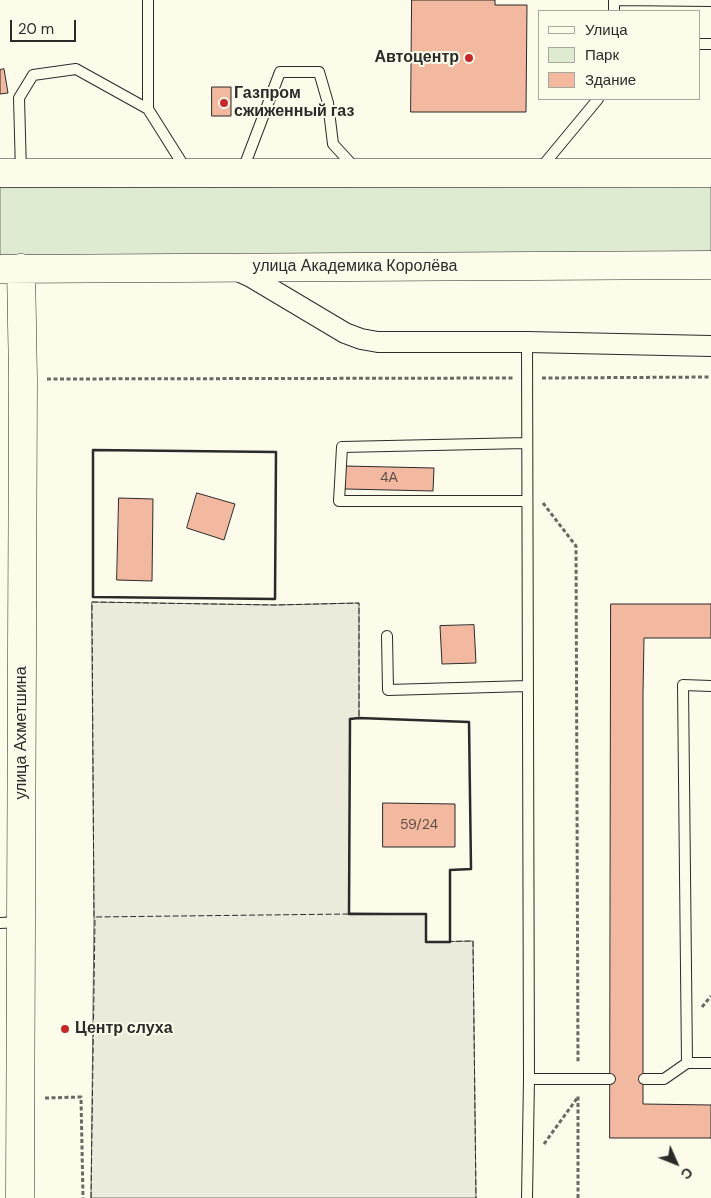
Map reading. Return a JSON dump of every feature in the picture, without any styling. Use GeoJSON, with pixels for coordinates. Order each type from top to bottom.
{"type":"FeatureCollection","features":[{"type":"Feature","properties":{"kind":"street"},"geometry":{"type":"LineString","coordinates":[[11,173],[711,173]]}},
{"type":"Feature","properties":{"kind":"street","name":"улица Академика Королёва"},"geometry":{"type":"LineString","coordinates":[[11,269],[711,264]]}},
{"type":"Feature","properties":{"kind":"street"},"geometry":{"type":"LineString","coordinates":[[230,268],[251,277],[345,333],[361,340],[378,342],[527,342],[711,346]]}},
{"type":"Feature","properties":{"kind":"street","name":"улица Ахметшина"},"geometry":{"type":"LineString","coordinates":[[11,269],[23,379],[10,922],[21,1098],[20,1198]]}},
{"type":"Feature","properties":{"kind":"lane"},"geometry":{"type":"LineString","coordinates":[[148,0],[148,110]]}},
{"type":"Feature","properties":{"kind":"lane"},"geometry":{"type":"LineString","coordinates":[[619,0],[711,2]]}},
{"type":"Feature","properties":{"kind":"lane"},"geometry":{"type":"LineString","coordinates":[[11,173],[20,98],[34,76],[76,69],[148,110],[187,172]]}},
{"type":"Feature","properties":{"kind":"lane"},"geometry":{"type":"LineString","coordinates":[[241,173],[280,72],[319,72],[328,103],[333,144],[360,174]]}},
{"type":"Feature","properties":{"kind":"lane"},"geometry":{"type":"LineString","coordinates":[[536,174],[597,100]]}},
{"type":"Feature","properties":{"kind":"lane"},"geometry":{"type":"LineString","coordinates":[[527,342],[527,1198]]}},
{"type":"Feature","properties":{"kind":"lane"},"geometry":{"type":"LineString","coordinates":[[526,443],[342,447],[339,500],[526,501]]}},
{"type":"Feature","properties":{"kind":"lane"},"geometry":{"type":"LineString","coordinates":[[387,636],[388,690],[527,686]]}},
{"type":"Feature","properties":{"kind":"lane"},"geometry":{"type":"LineString","coordinates":[[687,1063],[683,685],[711,686]]}},
{"type":"Feature","properties":{"kind":"lane"},"geometry":{"type":"LineString","coordinates":[[644,1079],[664,1079],[687,1063],[711,1063]]}},
{"type":"Feature","properties":{"kind":"lane"},"geometry":{"type":"LineString","coordinates":[[528,1079],[610,1079]]}},
{"type":"Feature","properties":{"kind":"path"},"geometry":{"type":"LineString","coordinates":[[23,379],[711,377]]}},
{"type":"Feature","properties":{"kind":"path"},"geometry":{"type":"LineString","coordinates":[[542,500],[576,546],[578,1198]]}},
{"type":"Feature","properties":{"kind":"path"},"geometry":{"type":"LineString","coordinates":[[528,1167],[578,1096]]}},
{"type":"Feature","properties":{"kind":"path"},"geometry":{"type":"LineString","coordinates":[[21,1098],[81,1097],[83,1198]]}},
{"type":"Feature","properties":{"kind":"green space"},"geometry":{"type":"Polygon","coordinates":[[[711,187],[711,257],[0,258],[0,188],[711,187]]]}},
{"type":"Feature","properties":{"kind":"shaded area"},"geometry":{"type":"Polygon","coordinates":[[[92,602],[275,605],[359,603],[359,718],[350,719],[349,913],[426,914],[426,942],[473,941],[476,1198],[91,1198],[94,917],[92,602]]]}},
{"type":"Feature","properties":{"kind":"building","name":"Автоцентр"},"geometry":{"type":"Polygon","coordinates":[[[412,0],[495,0],[495,5],[527,5],[526,112],[411,112],[412,0]]]}},
{"type":"Feature","properties":{"kind":"building"},"geometry":{"type":"Polygon","coordinates":[[[4,69],[8,93],[0,94],[0,70],[4,69]]]}},
{"type":"Feature","properties":{"kind":"building"},"geometry":{"type":"Polygon","coordinates":[[[212,87],[231,87],[231,116],[212,116],[212,87]]]}},
{"type":"Feature","properties":{"kind":"building"},"geometry":{"type":"Polygon","coordinates":[[[345,466],[434,468],[433,491],[345,489],[345,466]]]}},
{"type":"Feature","properties":{"kind":"building"},"geometry":{"type":"Polygon","coordinates":[[[197,493],[235,504],[224,540],[187,528],[197,493]]]}},
{"type":"Feature","properties":{"kind":"building"},"geometry":{"type":"Polygon","coordinates":[[[119,498],[153,499],[152,581],[117,580],[119,498]]]}},
{"type":"Feature","properties":{"kind":"building"},"geometry":{"type":"Polygon","coordinates":[[[611,604],[711,604],[711,638],[644,638],[643,1104],[711,1105],[711,1138],[610,1138],[611,604]]]}},
{"type":"Feature","properties":{"kind":"building"},"geometry":{"type":"Polygon","coordinates":[[[474,625],[476,663],[442,664],[440,626],[474,625]]]}},
{"type":"Feature","properties":{"kind":"building"},"geometry":{"type":"Polygon","coordinates":[[[383,803],[455,804],[455,847],[383,847],[383,803]]]}},
{"type":"Feature","properties":{"kind":"fence"},"geometry":{"type":"LineString","coordinates":[[92,602],[275,605],[359,603],[359,718],[350,719],[349,914],[94,917],[92,602]]}},
{"type":"Feature","properties":{"kind":"fence"},"geometry":{"type":"LineString","coordinates":[[348,914],[426,914],[426,942],[473,941],[476,1198]]}},
{"type":"Feature","properties":{"kind":"fence"},"geometry":{"type":"LineString","coordinates":[[91,1198],[95,917]]}},
{"type":"Feature","properties":{"kind":"wall"},"geometry":{"type":"LineString","coordinates":[[93,450],[276,452],[275,599],[93,597],[93,450]]}},
{"type":"Feature","properties":{"kind":"wall"},"geometry":{"type":"LineString","coordinates":[[359,718],[469,722],[471,869],[450,870],[450,942],[426,942],[426,914],[349,914],[350,719],[359,718]]}},
{"type":"Feature","properties":{"kind":"place","name":"Автоцентр"},"geometry":{"type":"Point","coordinates":[469,58]}},
{"type":"Feature","properties":{"kind":"place","name":"Газпром сжиженный газ"},"geometry":{"type":"Point","coordinates":[224,103]}},
{"type":"Feature","properties":{"kind":"place","name":"Центр слуха"},"geometry":{"type":"Point","coordinates":[65,1029]}}]}
